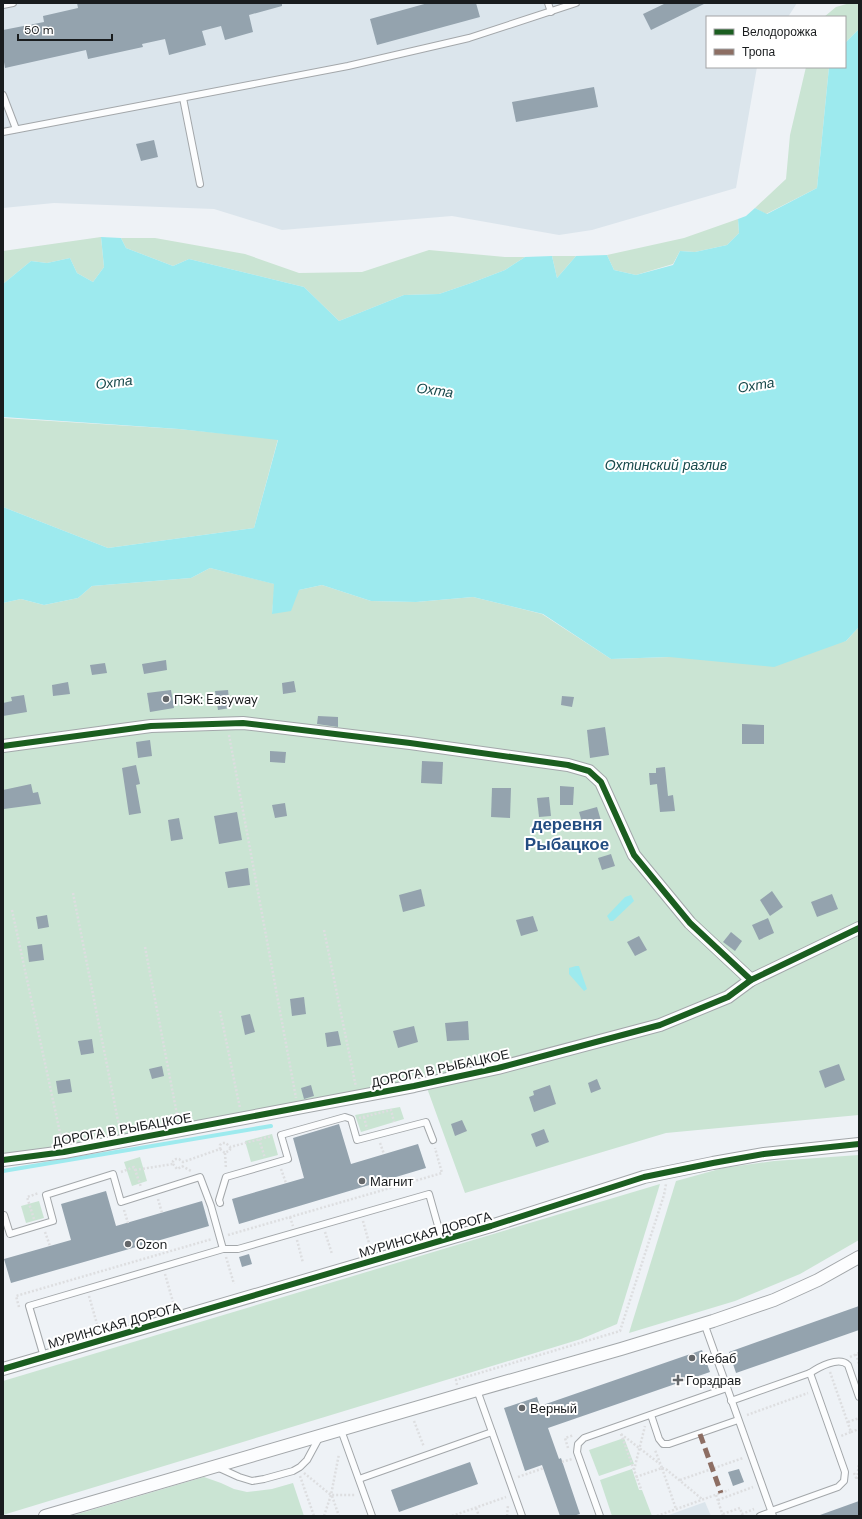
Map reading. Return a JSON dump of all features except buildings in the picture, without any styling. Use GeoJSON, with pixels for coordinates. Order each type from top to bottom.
{"type":"FeatureCollection","features":[{"type":"Feature","properties":{"kind":"street"},"geometry":{"type":"LineString","coordinates":[[3,746],[151,726],[243,724],[410,743],[568,765],[589,772],[601,782],[634,855],[690,922],[751,980]]}},
{"type":"Feature","properties":{"kind":"street","name":"ДОРОГА В РЫБАЦКОЕ"},"geometry":{"type":"LineString","coordinates":[[3,1160],[64,1152],[298,1108],[498,1068],[660,1025],[728,997],[751,980],[859,928]]}},
{"type":"Feature","properties":{"kind":"street","name":"МУРИНСКАЯ ДОРОГА"},"geometry":{"type":"LineString","coordinates":[[3,1369],[442,1240],[644,1177],[764,1154],[859,1144]]}},
{"type":"Feature","properties":{"kind":"street"},"geometry":{"type":"LineString","coordinates":[[46,1516],[704,1324],[774,1300],[818,1280],[859,1256]]}},
{"type":"Feature","properties":{"kind":"lane"},"geometry":{"type":"LineString","coordinates":[[3,5],[12,3]]}},
{"type":"Feature","properties":{"kind":"lane"},"geometry":{"type":"LineString","coordinates":[[548,3],[551,12]]}},
{"type":"Feature","properties":{"kind":"lane"},"geometry":{"type":"LineString","coordinates":[[3,132],[348,66],[469,38],[576,3]]}},
{"type":"Feature","properties":{"kind":"lane"},"geometry":{"type":"LineString","coordinates":[[3,95],[16,129]]}},
{"type":"Feature","properties":{"kind":"lane"},"geometry":{"type":"LineString","coordinates":[[183,98],[200,184]]}},
{"type":"Feature","properties":{"kind":"lane"},"geometry":{"type":"LineString","coordinates":[[220,1203],[219,1200],[226,1177],[288,1159],[281,1135],[345,1117],[351,1119],[357,1140],[426,1122],[433,1140]]}},
{"type":"Feature","properties":{"kind":"lane"},"geometry":{"type":"LineString","coordinates":[[4,1215],[10,1234],[52,1221],[46,1195],[112,1174],[121,1202],[200,1177],[211,1206],[223,1249]]}},
{"type":"Feature","properties":{"kind":"lane"},"geometry":{"type":"LineString","coordinates":[[44,1357],[29,1306],[223,1249],[238,1249],[429,1194],[442,1240]]}},
{"type":"Feature","properties":{"kind":"lane"},"geometry":{"type":"LineString","coordinates":[[704,1324],[751,1455],[768,1514],[838,1487],[844,1481],[845,1472],[810,1374]]}},
{"type":"Feature","properties":{"kind":"lane"},"geometry":{"type":"LineString","coordinates":[[732,1401],[810,1374],[818,1368],[839,1361],[844,1361],[848,1365],[859,1397]]}},
{"type":"Feature","properties":{"kind":"lane"},"geometry":{"type":"LineString","coordinates":[[600,1516],[577,1452],[578,1444],[584,1438],[727,1388]]}},
{"type":"Feature","properties":{"kind":"lane"},"geometry":{"type":"LineString","coordinates":[[477,1390],[522,1516]]}},
{"type":"Feature","properties":{"kind":"lane"},"geometry":{"type":"LineString","coordinates":[[651,1415],[659,1440],[663,1444],[669,1444],[738,1420]]}},
{"type":"Feature","properties":{"kind":"lane"},"geometry":{"type":"LineString","coordinates":[[341,1430],[372,1516]]}},
{"type":"Feature","properties":{"kind":"lane"},"geometry":{"type":"LineString","coordinates":[[359,1479],[492,1432]]}},
{"type":"Feature","properties":{"kind":"lane"},"geometry":{"type":"LineString","coordinates":[[216,1466],[239,1477],[252,1481],[293,1471],[307,1460],[320,1436]]}},
{"type":"Feature","properties":{"kind":"path"},"geometry":{"type":"LineString","coordinates":[[227,725],[298,1108]]}},
{"type":"Feature","properties":{"kind":"path"},"geometry":{"type":"LineString","coordinates":[[73,893],[122,1141]]}},
{"type":"Feature","properties":{"kind":"path"},"geometry":{"type":"LineString","coordinates":[[12,910],[64,1152]]}},
{"type":"Feature","properties":{"kind":"path"},"geometry":{"type":"LineString","coordinates":[[324,930],[358,1096]]}},
{"type":"Feature","properties":{"kind":"path"},"geometry":{"type":"LineString","coordinates":[[145,947],[180,1130]]}},
{"type":"Feature","properties":{"kind":"path"},"geometry":{"type":"LineString","coordinates":[[220,1011],[242,1118]]}},
{"type":"Feature","properties":{"kind":"path"},"geometry":{"type":"LineString","coordinates":[[351,1119],[391,1110],[396,1130]]}},
{"type":"Feature","properties":{"kind":"path"},"geometry":{"type":"LineString","coordinates":[[364,1117],[369,1137]]}},
{"type":"Feature","properties":{"kind":"path"},"geometry":{"type":"LineString","coordinates":[[225,1153],[228,1152],[230,1147],[281,1135]]}},
{"type":"Feature","properties":{"kind":"path"},"geometry":{"type":"LineString","coordinates":[[259,1139],[268,1165]]}},
{"type":"Feature","properties":{"kind":"path"},"geometry":{"type":"LineString","coordinates":[[220,1149],[220,1145],[222,1143],[226,1143],[230,1147]]}},
{"type":"Feature","properties":{"kind":"path"},"geometry":{"type":"LineString","coordinates":[[220,1149],[225,1153],[226,1177]]}},
{"type":"Feature","properties":{"kind":"path"},"geometry":{"type":"LineString","coordinates":[[183,1162],[220,1149]]}},
{"type":"Feature","properties":{"kind":"path"},"geometry":{"type":"LineString","coordinates":[[112,1174],[134,1167],[135,1170],[172,1164],[176,1159],[183,1162]]}},
{"type":"Feature","properties":{"kind":"path"},"geometry":{"type":"LineString","coordinates":[[172,1164],[177,1169],[182,1166],[183,1162]]}},
{"type":"Feature","properties":{"kind":"path"},"geometry":{"type":"LineString","coordinates":[[279,1162],[286,1183]]}},
{"type":"Feature","properties":{"kind":"path"},"geometry":{"type":"LineString","coordinates":[[182,1166],[200,1177]]}},
{"type":"Feature","properties":{"kind":"path"},"geometry":{"type":"LineString","coordinates":[[135,1170],[143,1195]]}},
{"type":"Feature","properties":{"kind":"path"},"geometry":{"type":"LineString","coordinates":[[458,1388],[456,1380],[620,1331],[664,1195],[666,1181]]}},
{"type":"Feature","properties":{"kind":"path"},"geometry":{"type":"LineString","coordinates":[[156,1191],[162,1213]]}},
{"type":"Feature","properties":{"kind":"path"},"geometry":{"type":"LineString","coordinates":[[46,1195],[41,1192],[27,1197],[50,1246]]}},
{"type":"Feature","properties":{"kind":"path"},"geometry":{"type":"LineString","coordinates":[[121,1202],[128,1223]]}},
{"type":"Feature","properties":{"kind":"path"},"geometry":{"type":"LineString","coordinates":[[223,1249],[234,1284]]}},
{"type":"Feature","properties":{"kind":"path"},"geometry":{"type":"LineString","coordinates":[[160,1254],[173,1302]]}},
{"type":"Feature","properties":{"kind":"path"},"geometry":{"type":"LineString","coordinates":[[84,1276],[97,1324]]}},
{"type":"Feature","properties":{"kind":"path"},"geometry":{"type":"LineString","coordinates":[[856,1354],[859,1364]]}},
{"type":"Feature","properties":{"kind":"path"},"geometry":{"type":"LineString","coordinates":[[828,1365],[852,1432]]}},
{"type":"Feature","properties":{"kind":"path"},"geometry":{"type":"LineString","coordinates":[[746,1416],[816,1390]]}},
{"type":"Feature","properties":{"kind":"path"},"geometry":{"type":"LineString","coordinates":[[848,1422],[859,1418]]}},
{"type":"Feature","properties":{"kind":"path"},"geometry":{"type":"LineString","coordinates":[[414,1421],[427,1455]]}},
{"type":"Feature","properties":{"kind":"path"},"geometry":{"type":"LineString","coordinates":[[634,1470],[646,1424],[648,1430]]}},
{"type":"Feature","properties":{"kind":"path"},"geometry":{"type":"LineString","coordinates":[[844,1443],[841,1436],[859,1429]]}},
{"type":"Feature","properties":{"kind":"path"},"geometry":{"type":"LineString","coordinates":[[621,1433],[703,1500]]}},
{"type":"Feature","properties":{"kind":"path"},"geometry":{"type":"LineString","coordinates":[[623,1438],[641,1489]]}},
{"type":"Feature","properties":{"kind":"path"},"geometry":{"type":"LineString","coordinates":[[653,1444],[676,1509]]}},
{"type":"Feature","properties":{"kind":"path"},"geometry":{"type":"LineString","coordinates":[[324,1516],[332,1495],[340,1450]]}},
{"type":"Feature","properties":{"kind":"path"},"geometry":{"type":"LineString","coordinates":[[680,1480],[751,1455]]}},
{"type":"Feature","properties":{"kind":"path"},"geometry":{"type":"LineString","coordinates":[[562,1462],[572,1458]]}},
{"type":"Feature","properties":{"kind":"path"},"geometry":{"type":"LineString","coordinates":[[854,1472],[857,1480],[859,1464]]}},
{"type":"Feature","properties":{"kind":"path"},"geometry":{"type":"LineString","coordinates":[[636,1477],[661,1466]]}},
{"type":"Feature","properties":{"kind":"path"},"geometry":{"type":"LineString","coordinates":[[509,1481],[544,1468]]}},
{"type":"Feature","properties":{"kind":"path"},"geometry":{"type":"LineString","coordinates":[[302,1471],[332,1495],[339,1516]]}},
{"type":"Feature","properties":{"kind":"path"},"geometry":{"type":"LineString","coordinates":[[299,1474],[314,1516]]}},
{"type":"Feature","properties":{"kind":"path"},"geometry":{"type":"LineString","coordinates":[[718,1500],[755,1487]]}},
{"type":"Feature","properties":{"kind":"path"},"geometry":{"type":"LineString","coordinates":[[657,1516],[729,1490]]}},
{"type":"Feature","properties":{"kind":"path"},"geometry":{"type":"LineString","coordinates":[[452,1516],[514,1494]]}},
{"type":"Feature","properties":{"kind":"path"},"geometry":{"type":"LineString","coordinates":[[332,1495],[365,1495]]}},
{"type":"Feature","properties":{"kind":"path"},"geometry":{"type":"LineString","coordinates":[[716,1495],[723,1515],[740,1508],[742,1514],[762,1506],[768,1514]]}},
{"type":"Feature","properties":{"kind":"path"},"geometry":{"type":"LineString","coordinates":[[476,1508],[479,1516]]}},
{"type":"Feature","properties":{"kind":"shaded area"},"geometry":{"type":"Polygon","coordinates":[[[3,3],[797,3],[789,16],[706,16],[706,68],[757,68],[736,188],[592,230],[559,235],[452,216],[282,230],[214,209],[54,203],[3,208],[3,3]]]}},
{"type":"Feature","properties":{"kind":"shaded area"},"geometry":{"type":"Polygon","coordinates":[[[705,1502],[711,1516],[666,1516],[705,1502]]]}},
{"type":"Feature","properties":{"kind":"green space"},"geometry":{"type":"Polygon","coordinates":[[[850,3],[859,3],[859,29],[846,42],[846,16],[825,16],[836,7],[850,3]]]}},
{"type":"Feature","properties":{"kind":"green space"},"geometry":{"type":"Polygon","coordinates":[[[806,68],[829,68],[817,188],[766,214],[755,208],[786,179],[790,135],[806,68]]]}},
{"type":"Feature","properties":{"kind":"green space"},"geometry":{"type":"Polygon","coordinates":[[[738,219],[739,233],[727,245],[695,252],[680,251],[673,264],[636,275],[614,270],[607,255],[684,238],[738,219]]]}},
{"type":"Feature","properties":{"kind":"green space"},"geometry":{"type":"Polygon","coordinates":[[[101,237],[104,267],[93,282],[77,273],[70,258],[47,263],[31,261],[3,284],[3,251],[101,237]]]}},
{"type":"Feature","properties":{"kind":"green space"},"geometry":{"type":"Polygon","coordinates":[[[121,238],[155,238],[245,254],[299,273],[362,272],[429,250],[505,257],[525,257],[505,270],[471,283],[439,294],[404,295],[339,321],[304,287],[189,259],[173,266],[126,248],[121,238]]]}},
{"type":"Feature","properties":{"kind":"green space"},"geometry":{"type":"Polygon","coordinates":[[[552,256],[576,256],[557,278],[552,256]]]}},
{"type":"Feature","properties":{"kind":"green space"},"geometry":{"type":"Polygon","coordinates":[[[3,418],[179,429],[278,439],[254,528],[108,548],[3,507],[3,418]]]}},
{"type":"Feature","properties":{"kind":"green space"},"geometry":{"type":"Polygon","coordinates":[[[210,568],[275,584],[272,613],[299,590],[322,585],[371,601],[416,602],[473,597],[542,614],[611,659],[669,657],[846,641],[859,627],[859,1115],[666,1133],[465,1193],[423,1077],[161,1129],[3,1154],[3,603],[21,599],[44,605],[78,598],[92,586],[191,578],[210,568]]]}},
{"type":"Feature","properties":{"kind":"green space"},"geometry":{"type":"Polygon","coordinates":[[[400,1107],[404,1119],[361,1132],[355,1115],[400,1107]]]}},
{"type":"Feature","properties":{"kind":"green space"},"geometry":{"type":"Polygon","coordinates":[[[272,1134],[278,1155],[251,1162],[245,1141],[272,1134]]]}},
{"type":"Feature","properties":{"kind":"green space"},"geometry":{"type":"Polygon","coordinates":[[[859,1155],[859,1240],[800,1274],[735,1301],[629,1333],[676,1181],[723,1168],[774,1161],[859,1155]]]}},
{"type":"Feature","properties":{"kind":"green space"},"geometry":{"type":"Polygon","coordinates":[[[140,1157],[147,1181],[132,1186],[124,1162],[140,1157]]]}},
{"type":"Feature","properties":{"kind":"green space"},"geometry":{"type":"Polygon","coordinates":[[[660,1184],[617,1324],[581,1339],[3,1515],[3,1381],[660,1184]]]}},
{"type":"Feature","properties":{"kind":"green space"},"geometry":{"type":"Polygon","coordinates":[[[39,1201],[44,1218],[26,1223],[21,1206],[39,1201]]]}},
{"type":"Feature","properties":{"kind":"green space"},"geometry":{"type":"Polygon","coordinates":[[[624,1438],[634,1464],[599,1476],[589,1450],[624,1438]]]}},
{"type":"Feature","properties":{"kind":"green space"},"geometry":{"type":"Polygon","coordinates":[[[632,1469],[639,1490],[642,1490],[652,1516],[612,1516],[600,1480],[632,1469]]]}},
{"type":"Feature","properties":{"kind":"green space"},"geometry":{"type":"Polygon","coordinates":[[[204,1477],[234,1489],[247,1492],[272,1489],[293,1483],[304,1516],[71,1516],[204,1477]]]}},
{"type":"Feature","properties":{"kind":"water","name":"Охтинский разлив"},"geometry":{"type":"Polygon","coordinates":[[[859,29],[859,627],[846,641],[774,667],[669,657],[611,659],[543,614],[473,597],[416,602],[371,601],[322,585],[299,590],[291,611],[272,614],[274,584],[210,568],[191,578],[92,586],[78,598],[44,605],[21,599],[3,603],[3,507],[108,548],[254,528],[278,440],[179,429],[3,417],[3,284],[31,261],[47,263],[70,258],[77,273],[93,282],[104,267],[101,237],[121,238],[126,248],[173,266],[189,259],[304,287],[339,321],[404,295],[439,294],[471,283],[505,270],[525,257],[552,256],[557,278],[576,256],[607,255],[614,270],[636,275],[673,265],[680,251],[695,252],[727,245],[739,233],[738,219],[746,216],[755,208],[767,214],[817,188],[829,68],[846,68],[846,42],[859,29]]]}},
{"type":"Feature","properties":{"kind":"water"},"geometry":{"type":"Polygon","coordinates":[[[631,895],[634,901],[613,921],[610,921],[607,916],[625,897],[631,895]]]}},
{"type":"Feature","properties":{"kind":"water"},"geometry":{"type":"Polygon","coordinates":[[[579,966],[587,989],[584,991],[569,974],[569,968],[579,966]]]}},
{"type":"Feature","properties":{"kind":"waterway"},"geometry":{"type":"LineString","coordinates":[[3,1171],[271,1126]]}},
{"type":"Feature","properties":{"kind":"marked path"},"geometry":{"type":"LineString","coordinates":[[700,1434],[721,1493]]}},
{"type":"Feature","properties":{"kind":"cycle path"},"geometry":{"type":"LineString","coordinates":[[3,746],[151,726],[243,723],[410,743],[568,765],[589,771],[601,782],[634,855],[690,923],[751,980]]}},
{"type":"Feature","properties":{"kind":"cycle path"},"geometry":{"type":"LineString","coordinates":[[3,1160],[64,1152],[414,1086],[498,1068],[660,1025],[728,997],[751,980],[859,928]]}},
{"type":"Feature","properties":{"kind":"cycle path"},"geometry":{"type":"LineString","coordinates":[[3,1369],[491,1226],[644,1177],[764,1154],[859,1144]]}},
{"type":"Feature","properties":{"kind":"place","name":"ПЭК: Easyway"},"geometry":{"type":"Point","coordinates":[166,699]}},
{"type":"Feature","properties":{"kind":"place","name":"Магнит"},"geometry":{"type":"Point","coordinates":[362,1181]}},
{"type":"Feature","properties":{"kind":"place","name":"Ozon"},"geometry":{"type":"Point","coordinates":[128,1244]}},
{"type":"Feature","properties":{"kind":"place","name":"Кебаб"},"geometry":{"type":"Point","coordinates":[692,1358]}},
{"type":"Feature","properties":{"kind":"place","name":"Горздрав"},"geometry":{"type":"Point","coordinates":[678,1380]}},
{"type":"Feature","properties":{"kind":"place","name":"Верный"},"geometry":{"type":"Point","coordinates":[522,1408]}},
{"type":"Feature","properties":{"kind":"district","name":"деревня Рыбацкое"},"geometry":{"type":"Point","coordinates":[567,834]}},
{"type":"Feature","properties":{"kind":"water label","name":"Охта"},"geometry":{"type":"Point","coordinates":[114,382]}},
{"type":"Feature","properties":{"kind":"water label","name":"Охта"},"geometry":{"type":"Point","coordinates":[756,385]}},
{"type":"Feature","properties":{"kind":"water label","name":"Охта"},"geometry":{"type":"Point","coordinates":[435,390]}}]}
